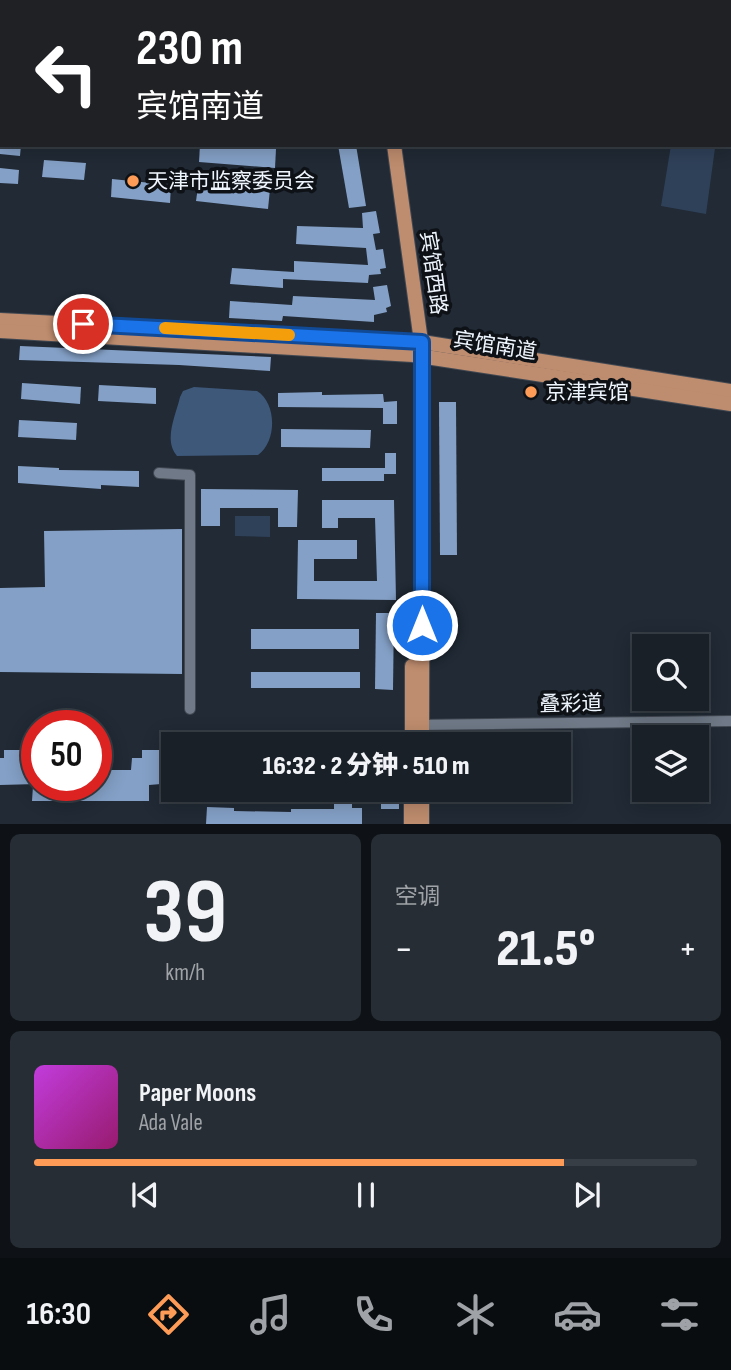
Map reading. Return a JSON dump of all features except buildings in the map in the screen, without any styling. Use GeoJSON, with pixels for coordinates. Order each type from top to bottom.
{"type":"FeatureCollection","features":[{"type":"Feature","properties":{"kind":"main road","name":"宾馆西路"},"geometry":{"type":"LineString","coordinates":[[387,147],[418,348]]}},
{"type":"Feature","properties":{"kind":"main road","name":"宾馆西路"},"geometry":{"type":"LineString","coordinates":[[394,147],[418,348],[415,732]]}},
{"type":"Feature","properties":{"kind":"main road","name":"宾馆南道"},"geometry":{"type":"LineString","coordinates":[[0,320],[418,348],[731,391]]}},
{"type":"Feature","properties":{"kind":"main road","name":"宾馆南道"},"geometry":{"type":"LineString","coordinates":[[0,331],[418,348],[731,404]]}},
{"type":"Feature","properties":{"kind":"main road","name":"宾馆西路"},"geometry":{"type":"LineString","coordinates":[[417,725],[419,732]]}},
{"type":"Feature","properties":{"kind":"main road"},"geometry":{"type":"LineString","coordinates":[[411,802],[411,824]]}},
{"type":"Feature","properties":{"kind":"main road"},"geometry":{"type":"LineString","coordinates":[[422,802],[422,824]]}},
{"type":"Feature","properties":{"kind":"street"},"geometry":{"type":"LineString","coordinates":[[159,473],[190,475],[190,709]]}},
{"type":"Feature","properties":{"kind":"street","name":"叠彩道"},"geometry":{"type":"LineString","coordinates":[[417,725],[731,721]]}},
{"type":"Feature","properties":{"kind":"shaded area"},"geometry":{"type":"Polygon","coordinates":[[[671,147],[715,148],[706,214],[661,206],[671,147]]]}},
{"type":"Feature","properties":{"kind":"shaded area"},"geometry":{"type":"Polygon","coordinates":[[[194,387],[257,391],[264,397],[272,423],[269,441],[264,449],[258,455],[177,456],[171,443],[174,419],[183,391],[194,387]]]}},
{"type":"Feature","properties":{"kind":"shaded area"},"geometry":{"type":"Polygon","coordinates":[[[235,516],[270,516],[270,537],[235,536],[235,516]]]}},
{"type":"Feature","properties":{"kind":"slow traffic"},"geometry":{"type":"LineString","coordinates":[[165,328],[289,335]]}},
{"type":"Feature","properties":{"kind":"place","name":"天津市监察委员会"},"geometry":{"type":"Point","coordinates":[133,181]}},
{"type":"Feature","properties":{"kind":"place","name":"京津宾馆"},"geometry":{"type":"Point","coordinates":[531,392]}},
{"type":"Feature","properties":{"kind":"route"},"geometry":{"type":"LineString","coordinates":[[83,324],[422,342],[422,625]]}}]}
